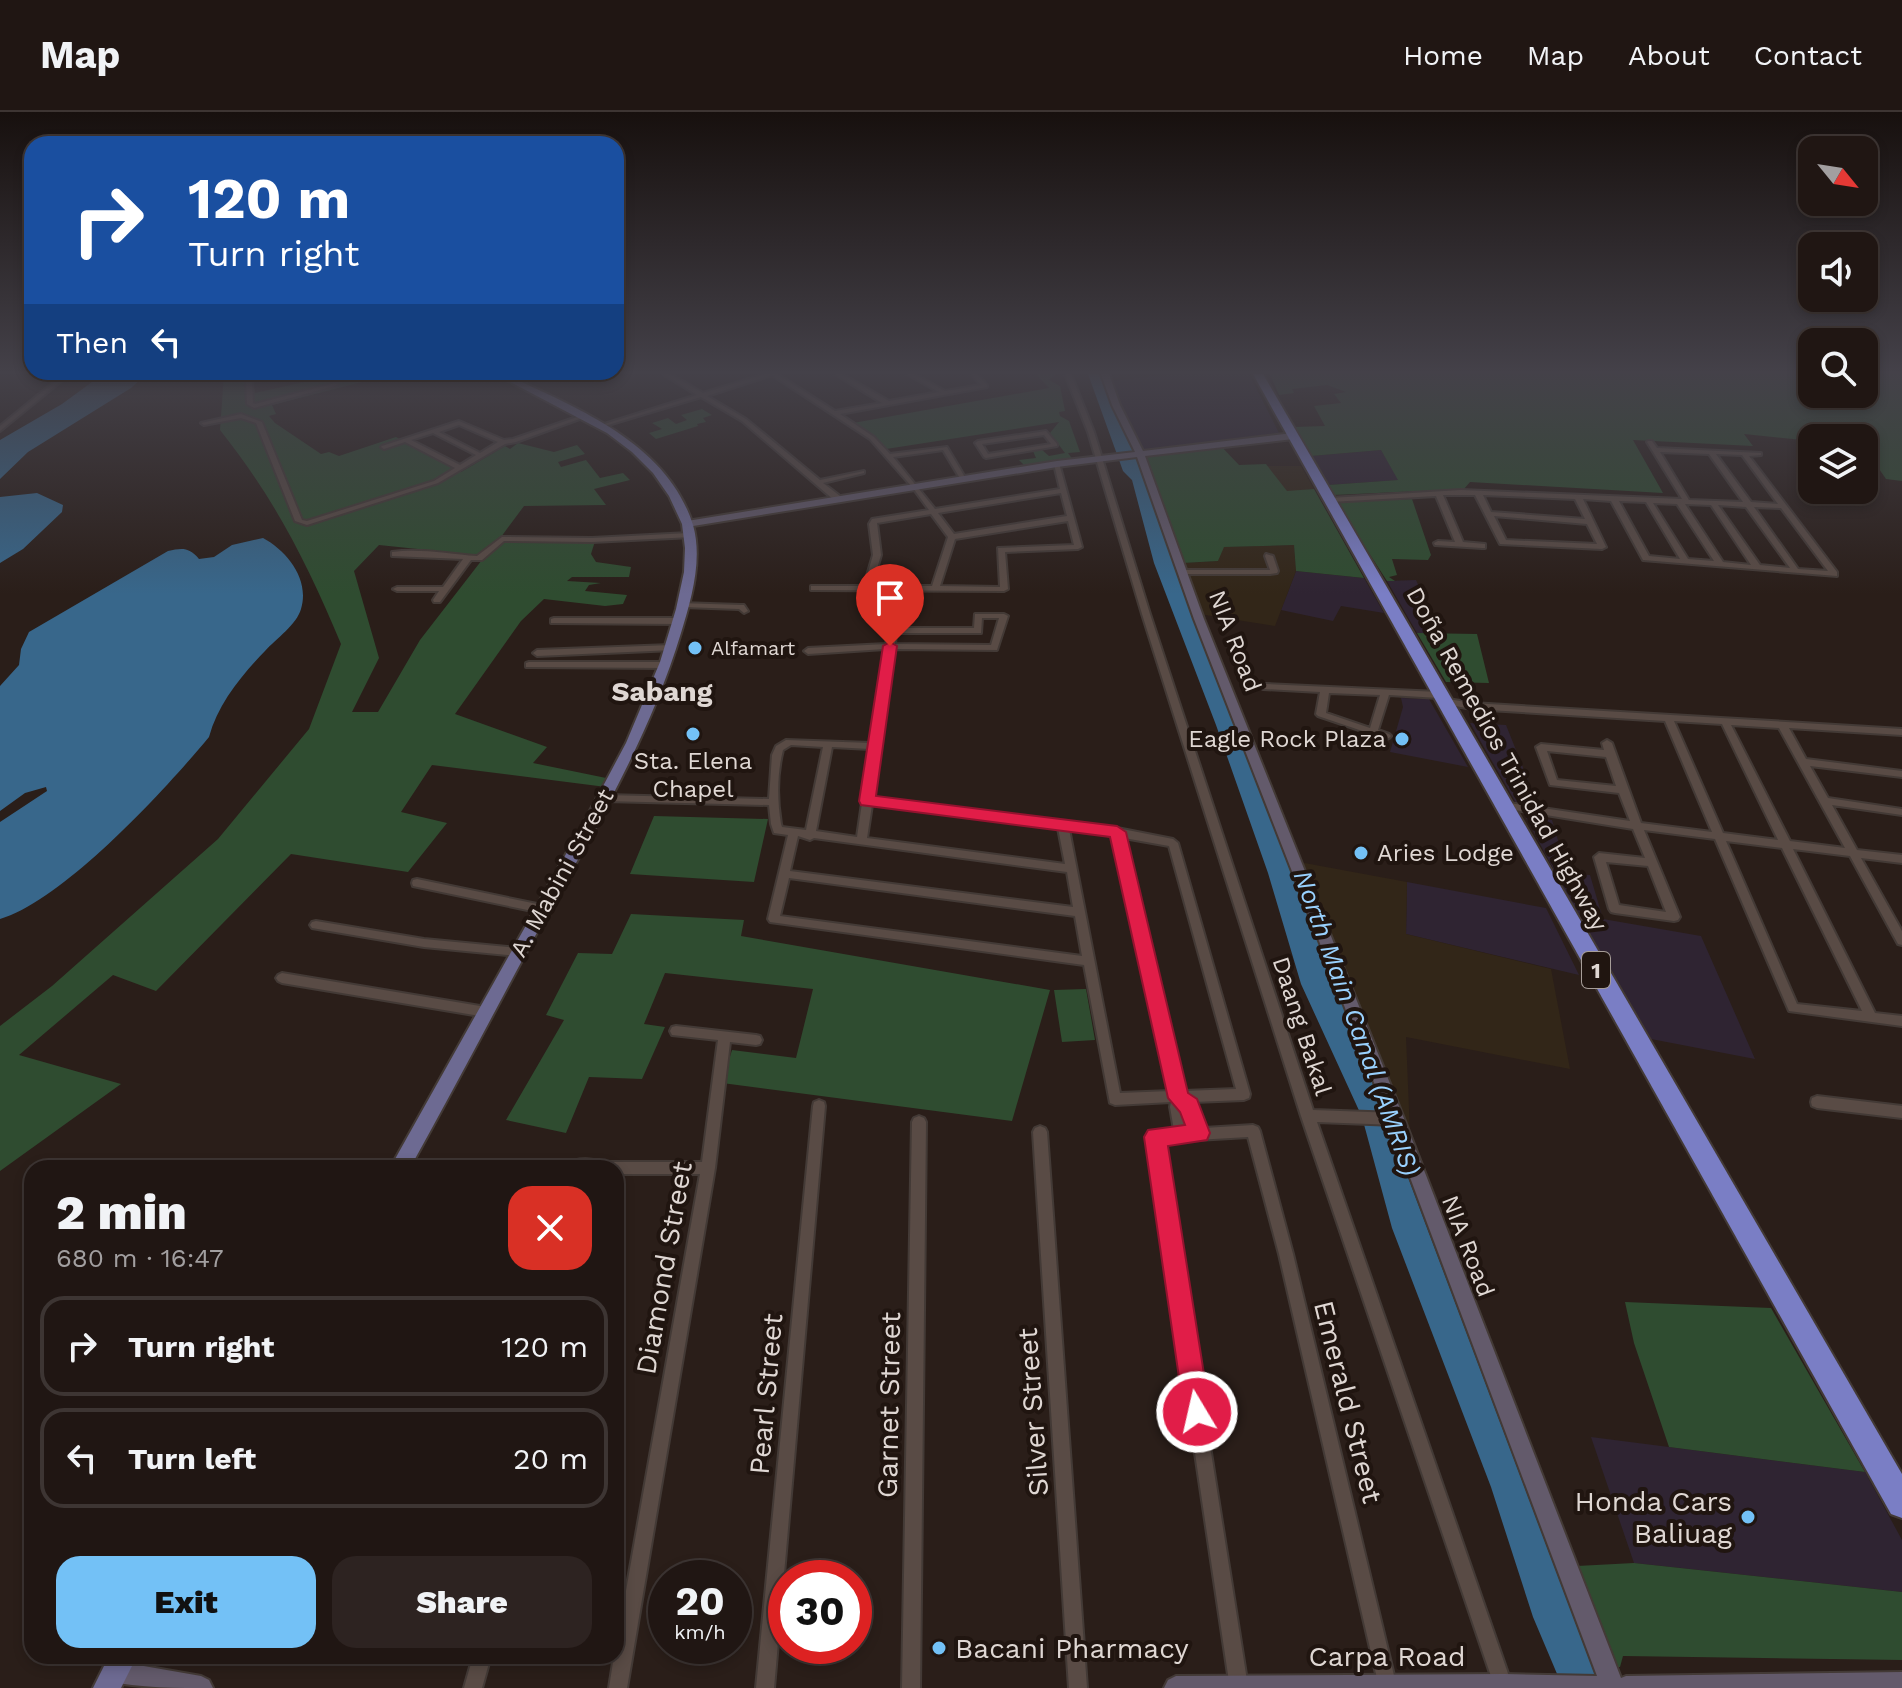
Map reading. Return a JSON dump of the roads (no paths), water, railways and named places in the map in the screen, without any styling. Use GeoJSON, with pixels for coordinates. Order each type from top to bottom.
{"type":"FeatureCollection","features":[{"type":"Feature","properties":{"kind":"highway","name":"Doña Remedios Trinidad Highway"},"geometry":{"type":"LineString","coordinates":[[1300,448],[1902,1503]]}},
{"type":"Feature","properties":{"kind":"main road","name":"A. Mabini Street"},"geometry":{"type":"LineString","coordinates":[[404,1160],[605,798],[645,720],[666,665],[689,580],[688,530],[669,490],[649,461],[630,448]]}},
{"type":"Feature","properties":{"kind":"street"},"geometry":{"type":"LineString","coordinates":[[269,448],[299,521],[304,523],[426,486],[495,448]]}},
{"type":"Feature","properties":{"kind":"street"},"geometry":{"type":"LineString","coordinates":[[420,448],[461,468]]}},
{"type":"Feature","properties":{"kind":"street"},"geometry":{"type":"LineString","coordinates":[[465,448],[482,456]]}},
{"type":"Feature","properties":{"kind":"street"},"geometry":{"type":"LineString","coordinates":[[778,448],[837,498]]}},
{"type":"Feature","properties":{"kind":"street"},"geometry":{"type":"LineString","coordinates":[[881,448],[935,511],[952,537]]}},
{"type":"Feature","properties":{"kind":"street"},"geometry":{"type":"LineString","coordinates":[[889,456],[945,448],[963,479]]}},
{"type":"Feature","properties":{"kind":"street"},"geometry":{"type":"LineString","coordinates":[[981,448],[986,456],[1039,448]]}},
{"type":"Feature","properties":{"kind":"street","name":"Daang Bakal"},"geometry":{"type":"LineString","coordinates":[[1095,448],[1308,1116],[1504,1687]]}},
{"type":"Feature","properties":{"kind":"street","name":"NIA Road"},"geometry":{"type":"LineString","coordinates":[[1135,448],[1613,1688]]}},
{"type":"Feature","properties":{"kind":"street"},"geometry":{"type":"LineString","coordinates":[[395,554],[479,558],[495,543],[511,538],[592,540],[688,530],[837,498],[963,479],[1019,467],[1194,448]]}},
{"type":"Feature","properties":{"kind":"street"},"geometry":{"type":"LineString","coordinates":[[1653,448],[1720,564]]}},
{"type":"Feature","properties":{"kind":"street"},"geometry":{"type":"LineString","coordinates":[[1667,448],[1759,454]]}},
{"type":"Feature","properties":{"kind":"street"},"geometry":{"type":"LineString","coordinates":[[1711,452],[1795,570]]}},
{"type":"Feature","properties":{"kind":"street"},"geometry":{"type":"LineString","coordinates":[[1009,453],[1019,467]]}},
{"type":"Feature","properties":{"kind":"street"},"geometry":{"type":"LineString","coordinates":[[1614,499],[1646,558],[1834,574],[1744,453]]}},
{"type":"Feature","properties":{"kind":"street"},"geometry":{"type":"LineString","coordinates":[[814,588],[1004,589],[1001,550],[1078,547],[1057,464]]}},
{"type":"Feature","properties":{"kind":"street"},"geometry":{"type":"LineString","coordinates":[[819,482],[862,472]]}},
{"type":"Feature","properties":{"kind":"street"},"geometry":{"type":"LineString","coordinates":[[867,588],[877,555],[873,523],[1063,491]]}},
{"type":"Feature","properties":{"kind":"street"},"geometry":{"type":"LineString","coordinates":[[1438,493],[1460,544]]}},
{"type":"Feature","properties":{"kind":"street"},"geometry":{"type":"LineString","coordinates":[[1330,500],[1478,493],[1783,506]]}},
{"type":"Feature","properties":{"kind":"street"},"geometry":{"type":"LineString","coordinates":[[1478,493],[1503,542],[1604,550],[1578,497]]}},
{"type":"Feature","properties":{"kind":"street"},"geometry":{"type":"LineString","coordinates":[[1648,500],[1685,561]]}},
{"type":"Feature","properties":{"kind":"street"},"geometry":{"type":"LineString","coordinates":[[1713,503],[1757,567]]}},
{"type":"Feature","properties":{"kind":"street"},"geometry":{"type":"LineString","coordinates":[[1490,514],[1591,522]]}},
{"type":"Feature","properties":{"kind":"street"},"geometry":{"type":"LineString","coordinates":[[952,537],[1071,518]]}},
{"type":"Feature","properties":{"kind":"street"},"geometry":{"type":"LineString","coordinates":[[936,587],[952,537]]}},
{"type":"Feature","properties":{"kind":"street"},"geometry":{"type":"LineString","coordinates":[[1438,543],[1482,546]]}},
{"type":"Feature","properties":{"kind":"street"},"geometry":{"type":"LineString","coordinates":[[1183,572],[1270,572],[1274,571],[1269,556]]}},
{"type":"Feature","properties":{"kind":"street"},"geometry":{"type":"LineString","coordinates":[[437,600],[469,557]]}},
{"type":"Feature","properties":{"kind":"street"},"geometry":{"type":"LineString","coordinates":[[397,589],[445,589]]}},
{"type":"Feature","properties":{"kind":"street"},"geometry":{"type":"LineString","coordinates":[[683,605],[737,607],[744,611]]}},
{"type":"Feature","properties":{"kind":"street"},"geometry":{"type":"LineString","coordinates":[[861,842],[896,607]]}},
{"type":"Feature","properties":{"kind":"street"},"geometry":{"type":"LineString","coordinates":[[808,651],[890,646],[994,648],[1004,616],[978,616],[978,631],[893,630]]}},
{"type":"Feature","properties":{"kind":"street"},"geometry":{"type":"LineString","coordinates":[[554,621],[678,621]]}},
{"type":"Feature","properties":{"kind":"street"},"geometry":{"type":"LineString","coordinates":[[537,653],[671,648]]}},
{"type":"Feature","properties":{"kind":"street"},"geometry":{"type":"LineString","coordinates":[[529,665],[666,665]]}},
{"type":"Feature","properties":{"kind":"street"},"geometry":{"type":"LineString","coordinates":[[1266,687],[1440,698],[1472,706],[1902,732]]}},
{"type":"Feature","properties":{"kind":"street"},"geometry":{"type":"LineString","coordinates":[[1325,691],[1321,714],[1386,736]]}},
{"type":"Feature","properties":{"kind":"street"},"geometry":{"type":"LineString","coordinates":[[1373,732],[1385,695]]}},
{"type":"Feature","properties":{"kind":"street"},"geometry":{"type":"LineString","coordinates":[[1668,717],[1793,1008],[1902,1021]]}},
{"type":"Feature","properties":{"kind":"street"},"geometry":{"type":"LineString","coordinates":[[1725,721],[1871,1017]]}},
{"type":"Feature","properties":{"kind":"street"},"geometry":{"type":"LineString","coordinates":[[1782,724],[1902,941]]}},
{"type":"Feature","properties":{"kind":"street"},"geometry":{"type":"LineString","coordinates":[[874,746],[789,742],[777,752],[775,827],[793,835],[1070,869]]}},
{"type":"Feature","properties":{"kind":"street"},"geometry":{"type":"LineString","coordinates":[[810,836],[828,744]]}},
{"type":"Feature","properties":{"kind":"street"},"geometry":{"type":"LineString","coordinates":[[1625,790],[1553,783],[1541,747],[1609,748],[1674,917],[1615,909],[1599,857],[1653,863]]}},
{"type":"Feature","properties":{"kind":"street"},"geometry":{"type":"LineString","coordinates":[[1804,762],[1902,774]]}},
{"type":"Feature","properties":{"kind":"street"},"geometry":{"type":"LineString","coordinates":[[605,798],[767,802]]}},
{"type":"Feature","properties":{"kind":"street"},"geometry":{"type":"LineString","coordinates":[[867,801],[1063,825],[1117,832],[1173,843],[1244,1094],[1115,1099],[1063,825]]}},
{"type":"Feature","properties":{"kind":"street"},"geometry":{"type":"LineString","coordinates":[[1827,801],[1902,812]]}},
{"type":"Feature","properties":{"kind":"street"},"geometry":{"type":"LineString","coordinates":[[1502,805],[1638,826],[1902,859]]}},
{"type":"Feature","properties":{"kind":"street"},"geometry":{"type":"LineString","coordinates":[[1117,832],[1179,1098],[1176,1107],[1182,1134]]}},
{"type":"Feature","properties":{"kind":"street"},"geometry":{"type":"LineString","coordinates":[[793,835],[774,919],[1088,961]]}},
{"type":"Feature","properties":{"kind":"street"},"geometry":{"type":"LineString","coordinates":[[784,874],[1078,912]]}},
{"type":"Feature","properties":{"kind":"street"},"geometry":{"type":"LineString","coordinates":[[417,883],[542,909]]}},
{"type":"Feature","properties":{"kind":"street"},"geometry":{"type":"LineString","coordinates":[[316,925],[424,943],[518,952]]}},
{"type":"Feature","properties":{"kind":"street"},"geometry":{"type":"LineString","coordinates":[[282,978],[486,1012]]}},
{"type":"Feature","properties":{"kind":"street"},"geometry":{"type":"LineString","coordinates":[[676,1031],[756,1040]]}},
{"type":"Feature","properties":{"kind":"street","name":"Diamond Street"},"geometry":{"type":"LineString","coordinates":[[624,1653],[708,1168],[725,1036]]}},
{"type":"Feature","properties":{"kind":"street"},"geometry":{"type":"LineString","coordinates":[[1179,1098],[1189,1106],[1199,1133],[1155,1137],[1239,1687]]}},
{"type":"Feature","properties":{"kind":"street"},"geometry":{"type":"LineString","coordinates":[[1817,1102],[1902,1112]]}},
{"type":"Feature","properties":{"kind":"street","name":"Pearl Street"},"geometry":{"type":"LineString","coordinates":[[765,1688],[819,1106]]}},
{"type":"Feature","properties":{"kind":"street"},"geometry":{"type":"LineString","coordinates":[[1308,1116],[1396,1119]]}},
{"type":"Feature","properties":{"kind":"street","name":"Garnet Street"},"geometry":{"type":"LineString","coordinates":[[911,1688],[919,1122]]}},
{"type":"Feature","properties":{"kind":"street","name":"Emerald Street"},"geometry":{"type":"LineString","coordinates":[[1199,1133],[1253,1131],[1396,1687]]}},
{"type":"Feature","properties":{"kind":"street","name":"Silver Street"},"geometry":{"type":"LineString","coordinates":[[1040,1132],[1078,1688]]}},
{"type":"Feature","properties":{"kind":"street"},"geometry":{"type":"LineString","coordinates":[[624,1168],[708,1168]]}},
{"type":"Feature","properties":{"kind":"street"},"geometry":{"type":"LineString","coordinates":[[473,1688],[480,1664]]}},
{"type":"Feature","properties":{"kind":"street","name":"Diamond Street"},"geometry":{"type":"LineString","coordinates":[[618,1688],[622,1664]]}},
{"type":"Feature","properties":{"kind":"street"},"geometry":{"type":"LineString","coordinates":[[115,1672],[201,1688]]}},
{"type":"Feature","properties":{"kind":"street"},"geometry":{"type":"LineString","coordinates":[[1626,1688],[1902,1684]]}},
{"type":"Feature","properties":{"kind":"street","name":"Carpa Road"},"geometry":{"type":"LineString","coordinates":[[1176,1688],[1598,1688]]}},
{"type":"Feature","properties":{"kind":"water"},"geometry":{"type":"Polygon","coordinates":[[[0,448],[35,448],[28,452],[0,479],[0,448]]]}},
{"type":"Feature","properties":{"kind":"water","name":"North Main Canal (AMRIS)"},"geometry":{"type":"Polygon","coordinates":[[[1115,448],[1133,448],[1600,1688],[1563,1688],[1533,1617],[1491,1487],[1392,1228],[1362,1117],[1301,984],[1268,873],[1154,563],[1132,480],[1123,471],[1115,448]]]}},
{"type":"Feature","properties":{"kind":"water"},"geometry":{"type":"Polygon","coordinates":[[[37,493],[63,505],[62,512],[23,549],[0,563],[0,497],[37,493]]]}},
{"type":"Feature","properties":{"kind":"water"},"geometry":{"type":"Polygon","coordinates":[[[263,538],[288,558],[299,577],[303,598],[295,620],[239,680],[218,713],[209,737],[140,813],[83,867],[53,890],[26,908],[0,919],[0,822],[47,791],[46,787],[25,793],[0,811],[0,686],[19,665],[21,649],[29,632],[168,551],[185,549],[199,559],[214,557],[232,545],[263,538]]]}},
{"type":"Feature","properties":{"kind":"place","name":"Alfamart"},"geometry":{"type":"Point","coordinates":[695,648]}},
{"type":"Feature","properties":{"kind":"place","name":"Sta. Elena Chapel"},"geometry":{"type":"Point","coordinates":[693,734]}},
{"type":"Feature","properties":{"kind":"place","name":"Eagle Rock Plaza"},"geometry":{"type":"Point","coordinates":[1402,739]}},
{"type":"Feature","properties":{"kind":"place","name":"Aries Lodge"},"geometry":{"type":"Point","coordinates":[1361,853]}},
{"type":"Feature","properties":{"kind":"place","name":"Honda Cars Baliuag"},"geometry":{"type":"Point","coordinates":[1748,1517]}},
{"type":"Feature","properties":{"kind":"place","name":"Bacani Pharmacy"},"geometry":{"type":"Point","coordinates":[939,1648]}},
{"type":"Feature","properties":{"kind":"district","name":"Sabang"},"geometry":{"type":"Point","coordinates":[662,691]}}]}
